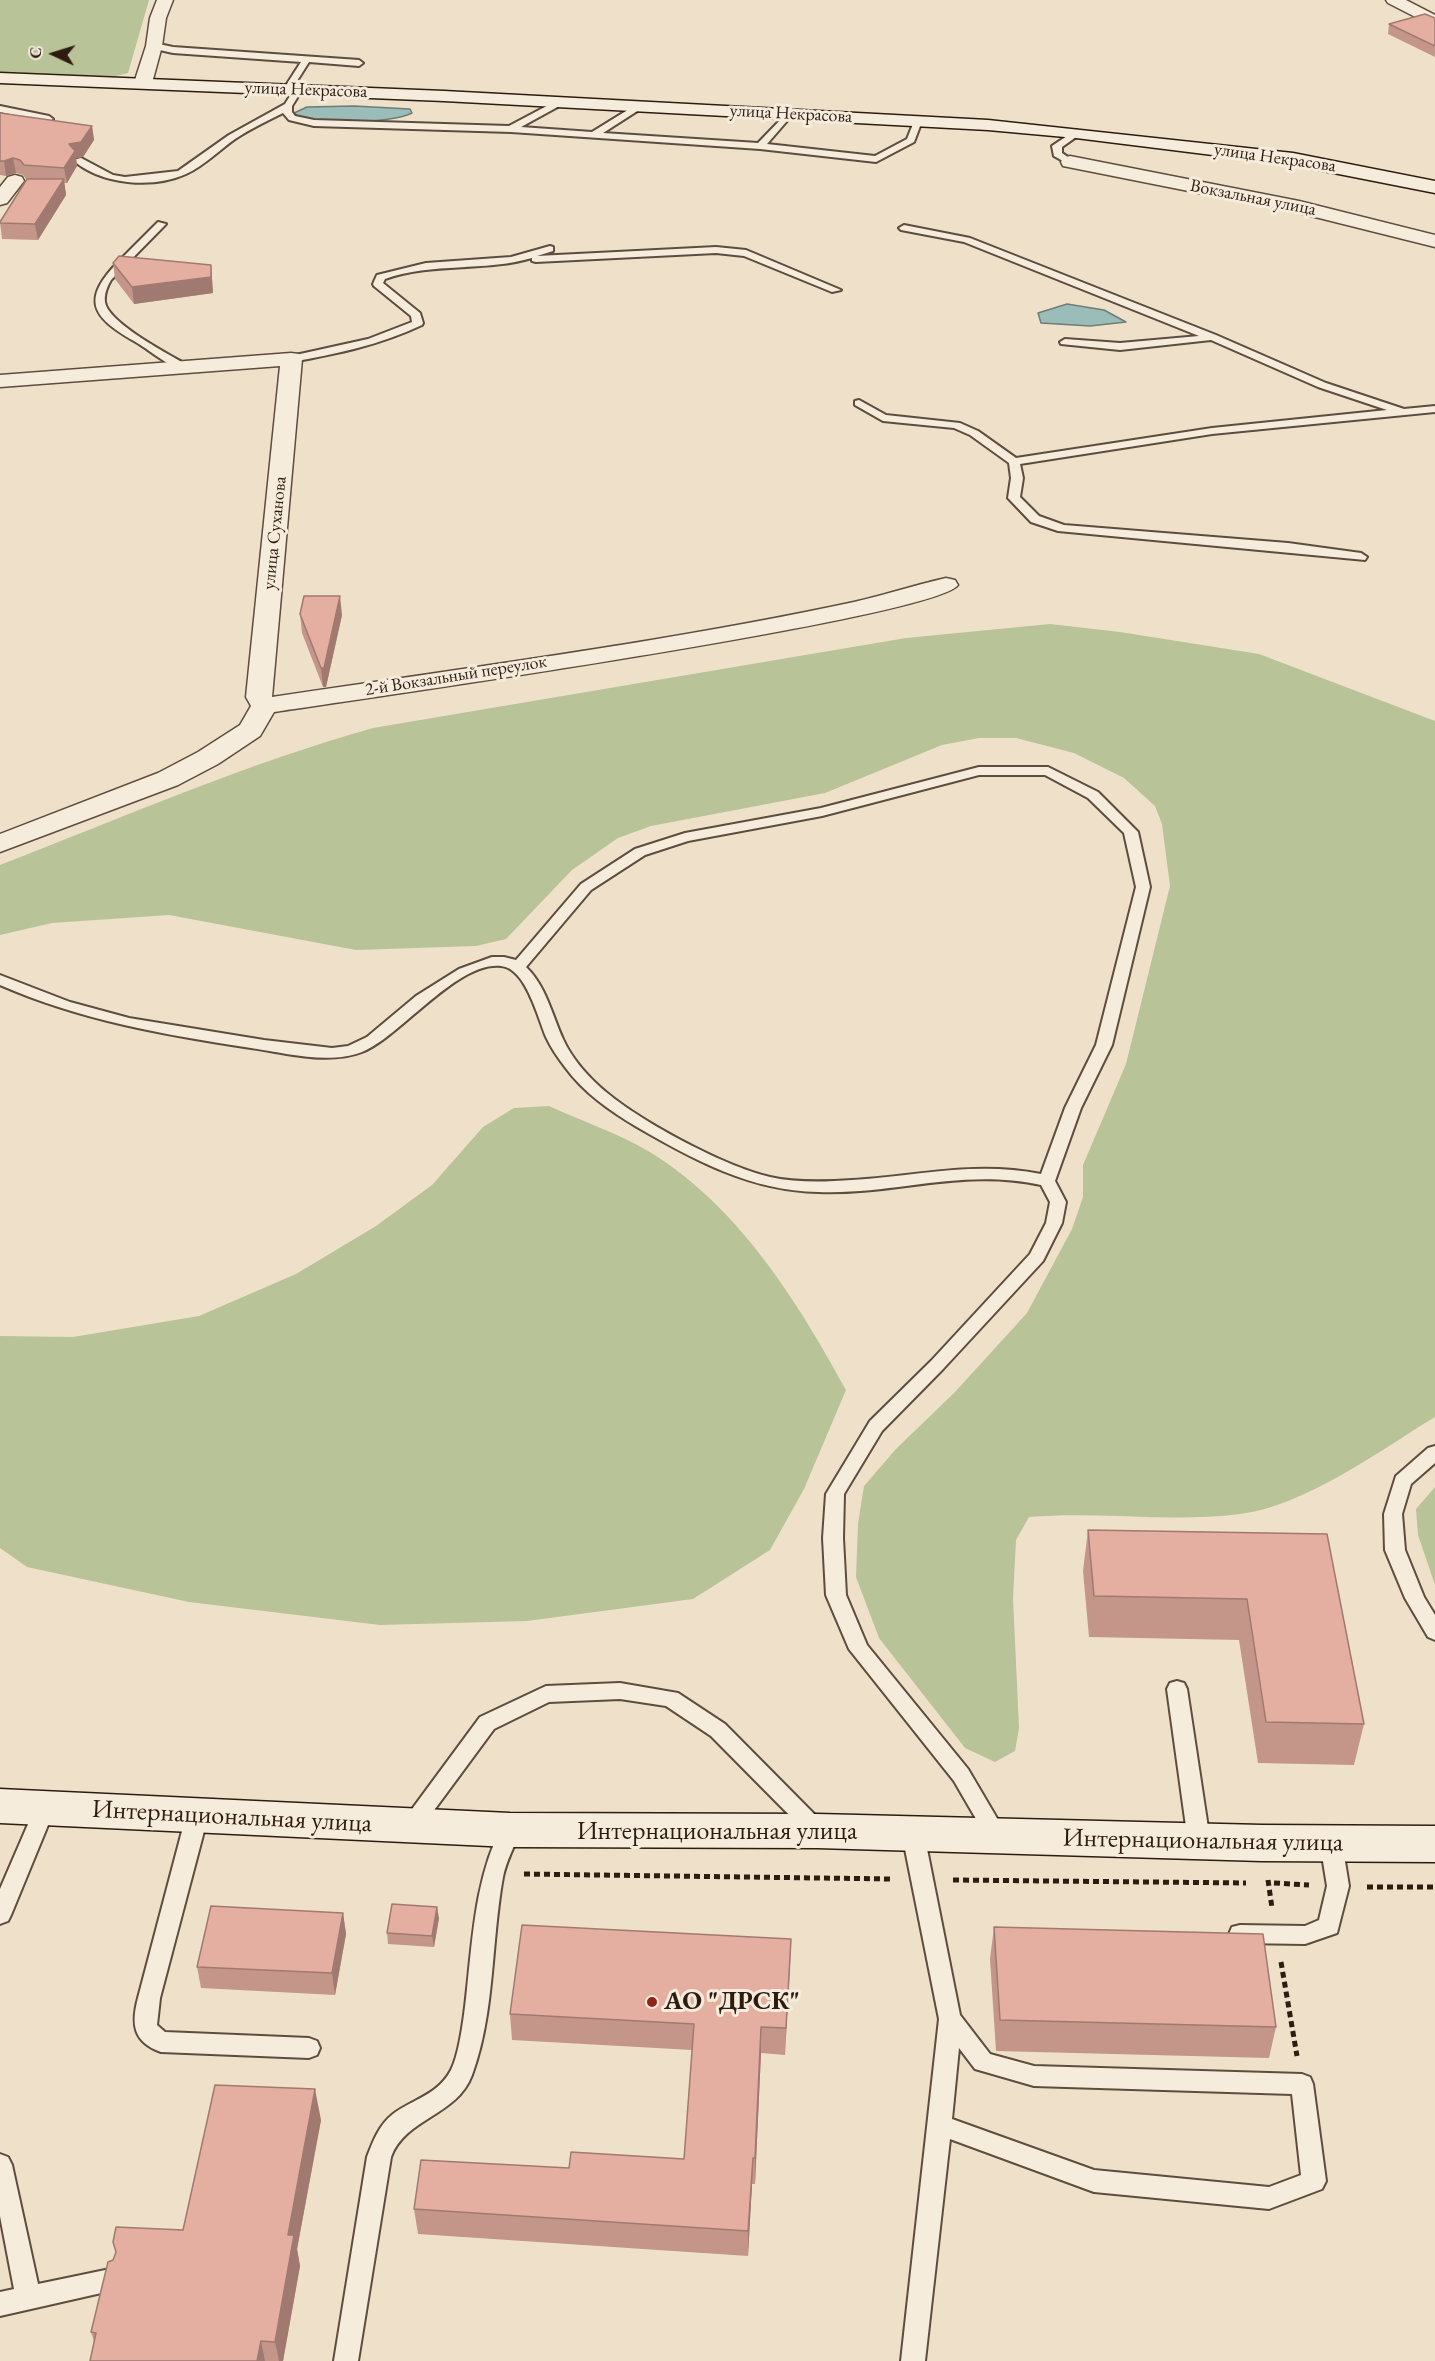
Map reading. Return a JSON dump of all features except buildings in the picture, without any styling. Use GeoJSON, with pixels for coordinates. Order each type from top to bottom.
{"type":"FeatureCollection","features":[{"type":"Feature","properties":{"kind":"street"},"geometry":{"type":"LineString","coordinates":[[143,83],[154,46],[158,18],[165,0]]}},
{"type":"Feature","properties":{"kind":"street"},"geometry":{"type":"LineString","coordinates":[[1394,0],[1435,22]]}},
{"type":"Feature","properties":{"kind":"street","name":"улица Некрасова"},"geometry":{"type":"LineString","coordinates":[[0,78],[143,83],[291,95],[560,102],[918,121],[1076,133],[1293,159],[1435,186]]}},
{"type":"Feature","properties":{"kind":"street","name":"Вокзальная улица"},"geometry":{"type":"LineString","coordinates":[[1070,162],[1250,196],[1376,223],[1435,241]]}},
{"type":"Feature","properties":{"kind":"street"},"geometry":{"type":"LineString","coordinates":[[0,199],[15,181]]}},
{"type":"Feature","properties":{"kind":"street"},"geometry":{"type":"LineString","coordinates":[[0,381],[291,359]]}},
{"type":"Feature","properties":{"kind":"street","name":"улица Суханова"},"geometry":{"type":"LineString","coordinates":[[264,706],[259,697],[291,359]]}},
{"type":"Feature","properties":{"kind":"street","name":"2-й Вокзальный переулок"},"geometry":{"type":"LineString","coordinates":[[264,706],[623,651],[853,611],[901,600],[946,585]]}},
{"type":"Feature","properties":{"kind":"street"},"geometry":{"type":"LineString","coordinates":[[0,844],[168,779],[208,758],[251,730],[264,706]]}},
{"type":"Feature","properties":{"kind":"street"},"geometry":{"type":"LineString","coordinates":[[0,830],[40,827]]}},
{"type":"Feature","properties":{"kind":"street","name":"Интернациональная улица"},"geometry":{"type":"LineString","coordinates":[[0,1806],[510,1830],[817,1831],[997,1837],[1435,1844]]}},
{"type":"Feature","properties":{"kind":"lane"},"geometry":{"type":"LineString","coordinates":[[154,46],[172,50],[359,63]]}},
{"type":"Feature","properties":{"kind":"lane"},"geometry":{"type":"LineString","coordinates":[[307,59],[291,95],[287,113],[292,118],[314,123],[511,129],[760,146],[876,159],[910,140],[918,121]]}},
{"type":"Feature","properties":{"kind":"lane"},"geometry":{"type":"LineString","coordinates":[[78,160],[110,177],[125,180],[173,175],[194,166],[291,95]]}},
{"type":"Feature","properties":{"kind":"lane"},"geometry":{"type":"LineString","coordinates":[[511,129],[560,102]]}},
{"type":"Feature","properties":{"kind":"lane"},"geometry":{"type":"LineString","coordinates":[[593,135],[639,106]]}},
{"type":"Feature","properties":{"kind":"lane"},"geometry":{"type":"LineString","coordinates":[[0,109],[49,119]]}},
{"type":"Feature","properties":{"kind":"lane"},"geometry":{"type":"LineString","coordinates":[[760,146],[789,114]]}},
{"type":"Feature","properties":{"kind":"lane"},"geometry":{"type":"LineString","coordinates":[[1070,162],[1057,154],[1057,146],[1076,133]]}},
{"type":"Feature","properties":{"kind":"lane"},"geometry":{"type":"LineString","coordinates":[[161,224],[107,279],[101,287],[99,297],[107,317],[117,326],[185,368]]}},
{"type":"Feature","properties":{"kind":"lane"},"geometry":{"type":"LineString","coordinates":[[904,228],[938,232],[967,240],[1212,337],[1322,385],[1403,412]]}},
{"type":"Feature","properties":{"kind":"lane"},"geometry":{"type":"LineString","coordinates":[[506,261],[550,249]]}},
{"type":"Feature","properties":{"kind":"lane"},"geometry":{"type":"LineString","coordinates":[[291,359],[360,346],[397,334],[418,323],[416,315],[378,284],[381,277],[397,270],[457,263],[716,250],[746,254],[836,290]]}},
{"type":"Feature","properties":{"kind":"lane"},"geometry":{"type":"LineString","coordinates":[[1065,342],[1084,346],[1148,346],[1212,337]]}},
{"type":"Feature","properties":{"kind":"lane"},"geometry":{"type":"LineString","coordinates":[[859,403],[884,418],[956,424],[974,433],[1014,462],[1017,478],[1014,498],[1035,519],[1062,528],[1109,534],[1288,547],[1361,557]]}},
{"type":"Feature","properties":{"kind":"lane"},"geometry":{"type":"LineString","coordinates":[[1014,462],[1212,431],[1435,409]]}},
{"type":"Feature","properties":{"kind":"lane"},"geometry":{"type":"LineString","coordinates":[[519,966],[586,887],[640,852],[685,837],[822,812],[979,771],[1048,771],[1093,795],[1131,832],[1143,886],[1104,1045],[1072,1107],[1047,1180],[1058,1202],[1054,1223],[1037,1257],[938,1365],[876,1426],[835,1494],[833,1538],[836,1595],[859,1649],[961,1775],[997,1837]]}},
{"type":"Feature","properties":{"kind":"lane"},"geometry":{"type":"LineString","coordinates":[[0,980],[38,998],[140,1026],[306,1052],[352,1050],[383,1034],[402,1015],[457,976],[481,965],[502,960],[519,966],[535,992],[559,1046],[579,1074],[602,1099],[703,1157],[756,1179],[789,1185],[834,1186],[964,1172],[996,1171],[1024,1174],[1047,1180]]}},
{"type":"Feature","properties":{"kind":"lane"},"geometry":{"type":"LineString","coordinates":[[1435,1453],[1402,1481],[1393,1514],[1395,1550],[1415,1598],[1435,1632]]}},
{"type":"Feature","properties":{"kind":"lane"},"geometry":{"type":"LineString","coordinates":[[1178,1689],[1199,1841]]}},
{"type":"Feature","properties":{"kind":"lane"},"geometry":{"type":"LineString","coordinates":[[411,1826],[487,1724],[546,1695],[620,1691],[671,1699],[717,1730],[817,1831]]}},
{"type":"Feature","properties":{"kind":"lane"},"geometry":{"type":"LineString","coordinates":[[0,1915],[45,1808]]}},
{"type":"Feature","properties":{"kind":"lane"},"geometry":{"type":"LineString","coordinates":[[197,1816],[149,1998],[144,2019],[146,2029],[151,2036],[161,2042],[309,2048]]}},
{"type":"Feature","properties":{"kind":"lane"},"geometry":{"type":"LineString","coordinates":[[346,2361],[379,2157],[386,2138],[401,2121],[438,2102],[461,2075],[475,2019],[485,1923],[493,1874],[510,1830]]}},
{"type":"Feature","properties":{"kind":"lane"},"geometry":{"type":"LineString","coordinates":[[913,1834],[950,2019],[913,2361]]}},
{"type":"Feature","properties":{"kind":"lane"},"geometry":{"type":"LineString","coordinates":[[1217,1933],[1305,1935],[1329,1926],[1338,1886],[1331,1843]]}},
{"type":"Feature","properties":{"kind":"lane"},"geometry":{"type":"LineString","coordinates":[[940,2125],[1094,2181],[1269,2198],[1314,2181],[1302,2084],[1034,2076],[982,2062],[950,2019]]}},
{"type":"Feature","properties":{"kind":"lane"},"geometry":{"type":"LineString","coordinates":[[0,2164],[22,2259],[28,2299]]}},
{"type":"Feature","properties":{"kind":"lane"},"geometry":{"type":"LineString","coordinates":[[0,2304],[110,2281]]}},
{"type":"Feature","properties":{"kind":"path"},"geometry":{"type":"LineString","coordinates":[[493,1874],[1435,1887]]}},
{"type":"Feature","properties":{"kind":"green space"},"geometry":{"type":"Polygon","coordinates":[[[0,0],[149,0],[128,73],[116,76],[0,75],[0,0]]]}},
{"type":"Feature","properties":{"kind":"green space"},"geometry":{"type":"Polygon","coordinates":[[[1050,624],[1120,632],[1259,654],[1435,721],[1435,1417],[1341,1475],[1315,1489],[1265,1509],[1240,1514],[1187,1517],[1082,1515],[1029,1517],[1016,1540],[1013,1598],[1019,1728],[1015,1751],[995,1762],[965,1748],[879,1638],[856,1577],[858,1524],[864,1486],[896,1449],[955,1392],[1027,1313],[1072,1229],[1083,1197],[1083,1165],[1126,1064],[1170,886],[1162,824],[1155,806],[1124,778],[1074,753],[1016,738],[979,738],[942,745],[825,793],[651,826],[618,838],[572,870],[506,939],[476,946],[356,950],[169,915],[52,923],[0,935],[0,865],[231,775],[373,728],[906,638],[1050,624]]]}},
{"type":"Feature","properties":{"kind":"green space"},"geometry":{"type":"Polygon","coordinates":[[[549,1106],[648,1151],[710,1198],[762,1257],[786,1290],[846,1390],[804,1489],[770,1550],[693,1599],[527,1621],[380,1625],[189,1602],[27,1567],[0,1548],[0,1336],[73,1337],[199,1316],[296,1274],[376,1226],[432,1185],[483,1127],[514,1108],[549,1106]]]}},
{"type":"Feature","properties":{"kind":"green space"},"geometry":{"type":"Polygon","coordinates":[[[1435,1487],[1435,1585],[1418,1535],[1416,1509],[1435,1487]]]}},
{"type":"Feature","properties":{"kind":"water"},"geometry":{"type":"Polygon","coordinates":[[[354,106],[410,109],[412,113],[388,119],[333,122],[303,118],[294,113],[307,107],[354,106]]]}},
{"type":"Feature","properties":{"kind":"water"},"geometry":{"type":"Polygon","coordinates":[[[1067,304],[1104,310],[1126,322],[1090,326],[1041,323],[1038,313],[1067,304]]]}},
{"type":"Feature","properties":{"kind":"place","name":"АО \"ДРСК\""},"geometry":{"type":"Point","coordinates":[652,2002]}}]}
